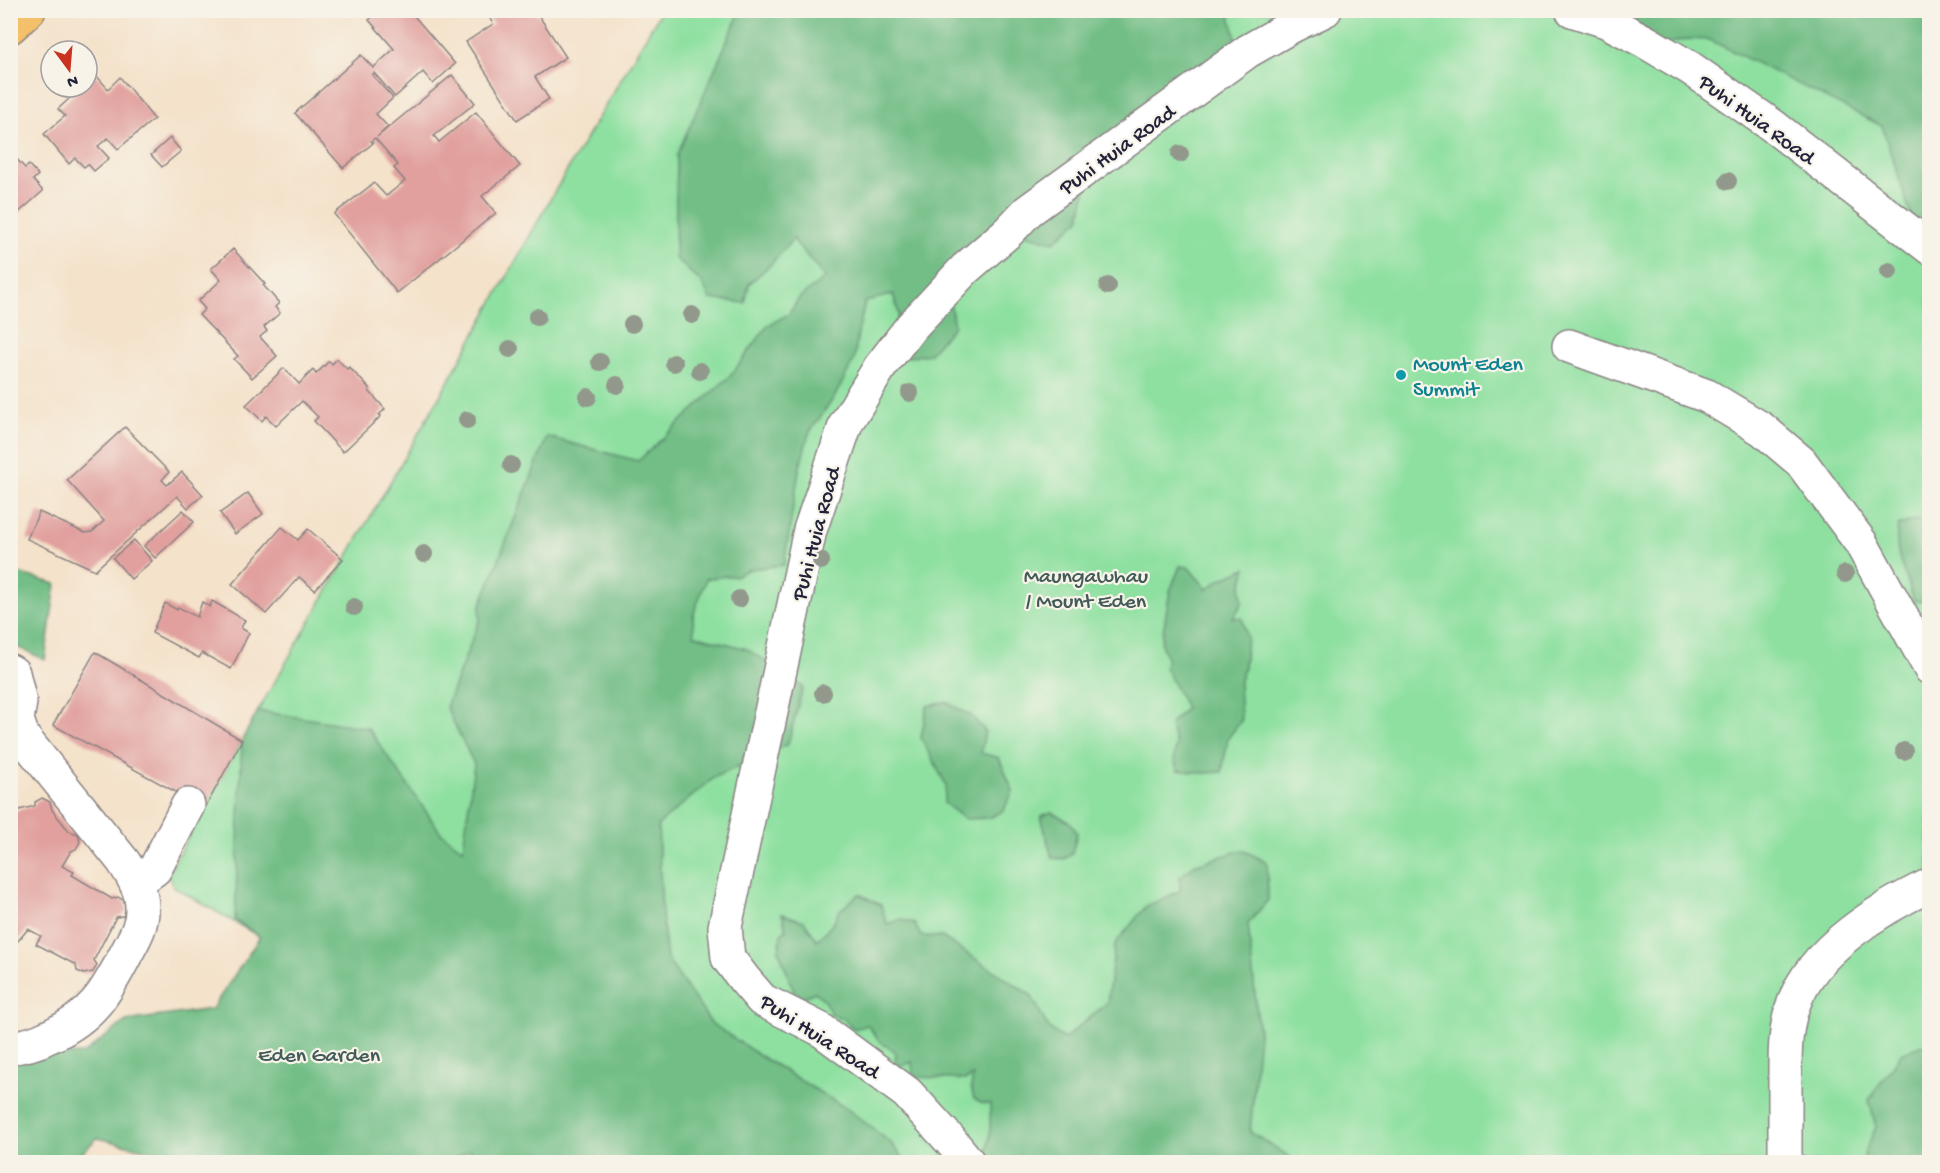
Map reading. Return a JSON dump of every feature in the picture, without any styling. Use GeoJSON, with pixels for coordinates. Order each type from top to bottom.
{"type":"FeatureCollection","features":[{"type":"Feature","properties":{"kind":"main road"},"geometry":{"type":"LineString","coordinates":[[10,27],[29,10]]}},
{"type":"Feature","properties":{"kind":"street","name":"Puhi Huia Road"},"geometry":{"type":"LineString","coordinates":[[968,1162],[907,1093],[820,1029],[762,1000],[728,958],[725,927],[810,530],[846,423],[880,367],[911,327],[966,269],[1028,211],[1248,51],[1325,10]]}},
{"type":"Feature","properties":{"kind":"street","name":"Puhi Huia Road"},"geometry":{"type":"LineString","coordinates":[[1572,10],[1605,21],[1690,68],[1773,126],[1929,248]]}},
{"type":"Feature","properties":{"kind":"street"},"geometry":{"type":"LineString","coordinates":[[1569,346],[1707,396],[1762,429],[1801,462],[1861,543],[1929,668]]}},
{"type":"Feature","properties":{"kind":"street"},"geometry":{"type":"LineString","coordinates":[[10,671],[13,673],[20,702],[17,720],[23,737],[123,861],[136,882],[142,905],[141,926],[109,988],[87,1015],[64,1030],[36,1042],[10,1047]]}},
{"type":"Feature","properties":{"kind":"street"},"geometry":{"type":"LineString","coordinates":[[136,882],[155,869],[188,805]]}},
{"type":"Feature","properties":{"kind":"street"},"geometry":{"type":"LineString","coordinates":[[1785,1162],[1786,1039],[1794,1004],[1802,985],[1826,955],[1849,933],[1876,914],[1929,885]]}},
{"type":"Feature","properties":{"kind":"green space","name":"Maungawhau / Mount Eden"},"geometry":{"type":"Polygon","coordinates":[[[661,11],[1929,11],[1929,1162],[187,1162],[176,1065],[260,937],[174,887],[168,874],[258,711],[443,391],[552,196],[661,11]]]}},
{"type":"Feature","properties":{"kind":"green space","name":"Eden Garden"},"geometry":{"type":"Polygon","coordinates":[[[739,11],[1229,11],[1238,48],[1086,188],[1080,219],[1054,242],[1028,235],[1012,217],[949,297],[954,326],[929,354],[894,359],[891,336],[899,315],[893,294],[865,302],[854,360],[835,396],[809,433],[799,470],[784,565],[750,569],[735,576],[706,579],[693,616],[694,635],[747,649],[803,687],[788,744],[715,777],[658,825],[662,915],[667,959],[711,1023],[849,1110],[890,1142],[906,1162],[492,1162],[470,1150],[449,1162],[200,1162],[97,1138],[73,1162],[11,1162],[10,1056],[83,1054],[126,1021],[212,1009],[260,937],[235,920],[242,740],[258,711],[368,728],[441,833],[463,849],[474,764],[446,707],[480,619],[480,607],[547,437],[638,461],[732,374],[768,325],[789,314],[799,298],[825,278],[793,239],[749,284],[745,303],[710,299],[702,283],[675,258],[677,155],[739,11]]]}},
{"type":"Feature","properties":{"kind":"green space"},"geometry":{"type":"Polygon","coordinates":[[[1609,11],[1929,11],[1929,238],[1914,224],[1882,126],[1710,40],[1687,39],[1630,53],[1615,35],[1609,11]]]}},
{"type":"Feature","properties":{"kind":"green space"},"geometry":{"type":"Polygon","coordinates":[[[1920,520],[1929,527],[1929,601],[1914,601],[1897,546],[1898,526],[1920,520]]]}},
{"type":"Feature","properties":{"kind":"green space"},"geometry":{"type":"Polygon","coordinates":[[[1180,566],[1188,567],[1207,589],[1221,579],[1246,568],[1241,588],[1242,603],[1233,618],[1242,618],[1247,638],[1244,666],[1239,684],[1241,721],[1228,738],[1222,772],[1203,773],[1177,770],[1174,758],[1176,745],[1170,724],[1186,708],[1165,667],[1167,658],[1161,644],[1170,591],[1180,566]]]}},
{"type":"Feature","properties":{"kind":"green space"},"geometry":{"type":"Polygon","coordinates":[[[11,571],[56,584],[45,660],[11,644],[11,571]]]}},
{"type":"Feature","properties":{"kind":"green space"},"geometry":{"type":"Polygon","coordinates":[[[946,702],[972,716],[985,731],[981,753],[999,758],[1013,791],[1003,811],[989,818],[965,819],[944,803],[946,785],[921,738],[927,706],[946,702]]]}},
{"type":"Feature","properties":{"kind":"green space"},"geometry":{"type":"Polygon","coordinates":[[[1052,812],[1071,823],[1077,833],[1072,854],[1064,859],[1052,858],[1041,816],[1052,812]]]}},
{"type":"Feature","properties":{"kind":"green space"},"geometry":{"type":"Polygon","coordinates":[[[1242,850],[1267,862],[1268,900],[1248,924],[1259,1033],[1250,1132],[1295,1162],[984,1162],[990,1137],[990,1104],[974,1099],[971,1087],[973,1076],[966,1080],[920,1077],[913,1074],[912,1062],[902,1066],[895,1060],[896,1053],[878,1040],[868,1025],[854,1029],[843,1018],[832,1015],[823,999],[815,992],[802,998],[794,992],[779,951],[781,935],[786,929],[782,914],[804,921],[817,940],[832,925],[839,911],[859,894],[881,905],[887,924],[901,919],[914,923],[921,936],[942,937],[1031,995],[1048,1027],[1064,1039],[1107,1003],[1115,944],[1146,906],[1180,891],[1180,877],[1194,865],[1242,850]]]}},
{"type":"Feature","properties":{"kind":"green space"},"geometry":{"type":"Polygon","coordinates":[[[1929,1034],[1929,1162],[1866,1162],[1864,1154],[1876,1127],[1869,1100],[1901,1053],[1928,1043],[1929,1034]]]}},
{"type":"Feature","properties":{"kind":"building"},"geometry":{"type":"Polygon","coordinates":[[[380,10],[409,10],[455,64],[433,84],[423,72],[395,97],[374,73],[372,75],[393,98],[376,114],[388,127],[377,137],[452,75],[475,103],[434,136],[439,142],[476,112],[520,166],[482,196],[496,213],[397,293],[334,214],[374,183],[386,196],[405,181],[394,168],[398,165],[375,138],[371,141],[373,143],[343,168],[295,113],[361,55],[373,68],[394,49],[369,20],[380,10]]]}},
{"type":"Feature","properties":{"kind":"building"},"geometry":{"type":"Polygon","coordinates":[[[495,10],[535,10],[566,57],[535,77],[549,99],[517,120],[466,42],[493,24],[488,15],[495,10]]]}},
{"type":"Feature","properties":{"kind":"building"},"geometry":{"type":"Polygon","coordinates":[[[120,77],[154,119],[118,149],[108,138],[98,146],[109,158],[94,171],[88,164],[84,167],[75,158],[69,164],[44,134],[65,116],[58,109],[69,99],[99,99],[99,79],[108,89],[120,77]]]}},
{"type":"Feature","properties":{"kind":"building"},"geometry":{"type":"Polygon","coordinates":[[[170,138],[181,151],[162,167],[151,155],[170,138]]]}},
{"type":"Feature","properties":{"kind":"building"},"geometry":{"type":"Polygon","coordinates":[[[10,152],[25,168],[29,165],[38,175],[33,180],[43,191],[16,215],[13,212],[10,214],[10,152]]]}},
{"type":"Feature","properties":{"kind":"building"},"geometry":{"type":"Polygon","coordinates":[[[233,249],[279,303],[275,307],[280,313],[264,327],[267,331],[260,337],[277,356],[252,378],[234,359],[238,356],[199,315],[205,309],[198,301],[221,280],[211,269],[233,249]]]}},
{"type":"Feature","properties":{"kind":"building"},"geometry":{"type":"Polygon","coordinates":[[[337,359],[347,369],[349,367],[385,409],[379,415],[381,416],[343,452],[314,421],[318,417],[302,401],[276,426],[266,416],[262,421],[246,405],[284,368],[299,384],[313,370],[316,374],[329,361],[332,364],[337,359]]]}},
{"type":"Feature","properties":{"kind":"building"},"geometry":{"type":"Polygon","coordinates":[[[125,427],[169,472],[162,480],[167,485],[182,472],[203,495],[188,508],[177,496],[95,570],[27,539],[39,512],[85,533],[92,532],[104,521],[67,480],[125,427]]]}},
{"type":"Feature","properties":{"kind":"building"},"geometry":{"type":"Polygon","coordinates":[[[248,493],[263,514],[235,534],[220,513],[248,493]]]}},
{"type":"Feature","properties":{"kind":"building"},"geometry":{"type":"Polygon","coordinates":[[[183,510],[194,522],[155,558],[144,546],[183,510]]]}},
{"type":"Feature","properties":{"kind":"building"},"geometry":{"type":"Polygon","coordinates":[[[282,527],[298,540],[308,529],[343,559],[315,590],[299,577],[266,614],[232,584],[282,527]]]}},
{"type":"Feature","properties":{"kind":"building"},"geometry":{"type":"Polygon","coordinates":[[[134,540],[152,561],[131,579],[113,558],[134,540]]]}},
{"type":"Feature","properties":{"kind":"building"},"geometry":{"type":"Polygon","coordinates":[[[212,601],[245,620],[241,628],[249,633],[231,669],[202,653],[199,658],[152,633],[165,603],[197,617],[202,602],[210,607],[212,601]]]}},
{"type":"Feature","properties":{"kind":"building"},"geometry":{"type":"Polygon","coordinates":[[[95,652],[242,740],[205,808],[53,725],[95,652]]]}},
{"type":"Feature","properties":{"kind":"building"},"geometry":{"type":"Polygon","coordinates":[[[42,798],[50,802],[52,810],[69,831],[78,834],[80,842],[62,866],[74,872],[72,875],[112,899],[118,897],[124,901],[127,909],[123,916],[116,917],[94,960],[97,965],[93,972],[84,974],[77,971],[76,965],[36,944],[41,936],[28,929],[18,941],[10,934],[10,801],[15,811],[35,806],[35,802],[42,798]]]}},
{"type":"Feature","properties":{"kind":"place","name":"Mount Eden Summit"},"geometry":{"type":"Point","coordinates":[1401,375]}}]}
